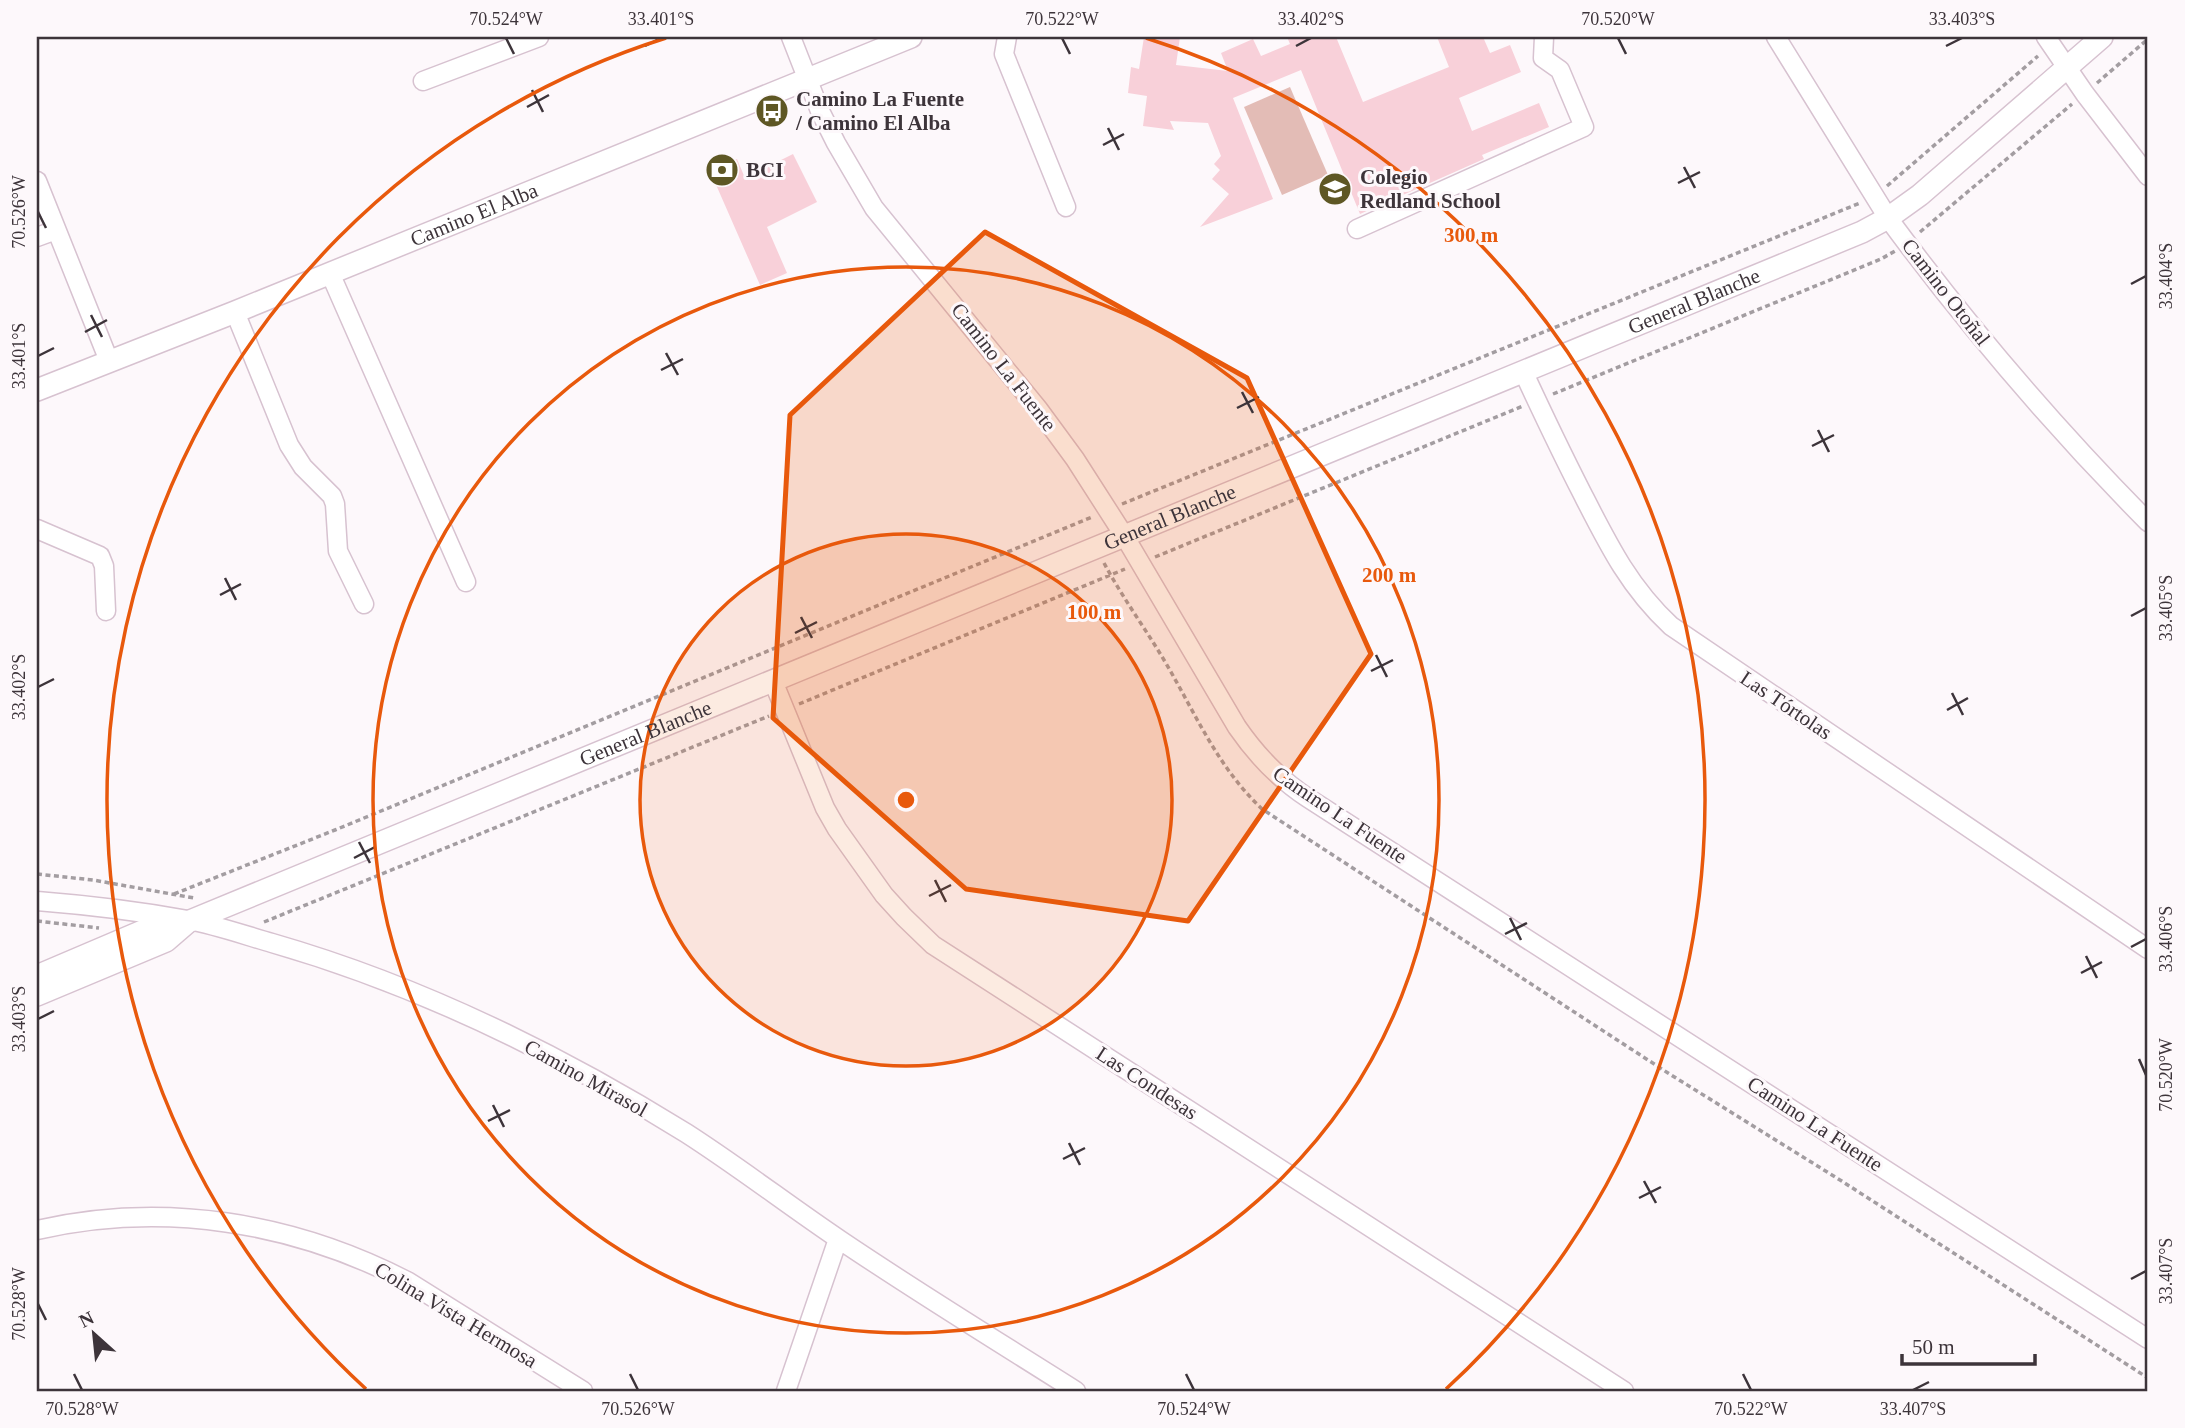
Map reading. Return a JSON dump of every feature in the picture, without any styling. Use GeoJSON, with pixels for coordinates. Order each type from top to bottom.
{"type":"FeatureCollection","features":[{"type":"Feature","properties":{"kind":"main road","name":"Camino El Alba"},"geometry":{"type":"LineString","coordinates":[[37,390],[911,37]]}},
{"type":"Feature","properties":{"kind":"main road","name":"General Blanche"},"geometry":{"type":"LineString","coordinates":[[37,976],[145,930],[190,920],[1862,232],[1888,218],[1920,195],[2102,37]]}},
{"type":"Feature","properties":{"kind":"main road","name":"General Blanche"},"geometry":{"type":"LineString","coordinates":[[37,995],[166,941],[190,920]]}},
{"type":"Feature","properties":{"kind":"street"},"geometry":{"type":"LineString","coordinates":[[423,81],[539,37]]}},
{"type":"Feature","properties":{"kind":"street","name":"Camino La Fuente"},"geometry":{"type":"LineString","coordinates":[[792,37],[836,143],[874,208],[1039,410],[1109,510],[1248,744],[1276,774],[1291,787],[2148,1339]]}},
{"type":"Feature","properties":{"kind":"street"},"geometry":{"type":"LineString","coordinates":[[1007,37],[1004,54],[1066,207]]}},
{"type":"Feature","properties":{"kind":"street"},"geometry":{"type":"LineString","coordinates":[[1357,229],[1584,127],[1560,70],[1543,58],[1544,37]]}},
{"type":"Feature","properties":{"kind":"street","name":"Camino Otoñal"},"geometry":{"type":"LineString","coordinates":[[1776,37],[1888,218],[1907,244],[2019,383],[2148,522]]}},
{"type":"Feature","properties":{"kind":"street"},"geometry":{"type":"LineString","coordinates":[[2048,41],[2148,176]]}},
{"type":"Feature","properties":{"kind":"street"},"geometry":{"type":"LineString","coordinates":[[37,181],[109,361]]}},
{"type":"Feature","properties":{"kind":"street"},"geometry":{"type":"LineString","coordinates":[[37,237],[56,230]]}},
{"type":"Feature","properties":{"kind":"street"},"geometry":{"type":"LineString","coordinates":[[330,273],[466,582]]}},
{"type":"Feature","properties":{"kind":"street"},"geometry":{"type":"LineString","coordinates":[[234,312],[295,456],[332,496],[335,504],[338,551],[364,604]]}},
{"type":"Feature","properties":{"kind":"street","name":"Las Tórtolas"},"geometry":{"type":"LineString","coordinates":[[1523,371],[1612,553],[1642,596],[1671,626],[2148,949]]}},
{"type":"Feature","properties":{"kind":"street"},"geometry":{"type":"LineString","coordinates":[[37,529],[100,556],[104,566],[106,611]]}},
{"type":"Feature","properties":{"kind":"street","name":"Las Condesas"},"geometry":{"type":"LineString","coordinates":[[773,681],[825,808],[850,849],[891,903],[933,944],[1624,1391]]}},
{"type":"Feature","properties":{"kind":"street","name":"Camino Mirasol"},"geometry":{"type":"LineString","coordinates":[[37,901],[91,905],[190,920],[339,962],[460,1013],[578,1071],[685,1133],[789,1202],[838,1239],[1076,1391]]}},
{"type":"Feature","properties":{"kind":"street","name":"Colina Vista Hermosa"},"geometry":{"type":"LineString","coordinates":[[37,1230],[117,1218],[183,1217],[250,1225],[315,1242],[377,1266],[407,1282],[583,1391]]}},
{"type":"Feature","properties":{"kind":"street"},"geometry":{"type":"LineString","coordinates":[[786,1391],[838,1239]]}},
{"type":"Feature","properties":{"kind":"path"},"geometry":{"type":"LineString","coordinates":[[241,934],[280,914],[785,710],[1881,260],[1907,244],[2148,39]]}},
{"type":"Feature","properties":{"kind":"path"},"geometry":{"type":"LineString","coordinates":[[37,874],[174,894],[348,825],[1829,216],[1875,196],[2048,41]]}},
{"type":"Feature","properties":{"kind":"path"},"geometry":{"type":"LineString","coordinates":[[37,921],[108,929]]}},
{"type":"Feature","properties":{"kind":"highlighted area"},"geometry":{"type":"Polygon","coordinates":[[[985,232],[1247,378],[1371,654],[1188,921],[966,889],[773,718],[790,415],[985,232]]]}},
{"type":"Feature","properties":{"kind":"shaded area"},"geometry":{"type":"Polygon","coordinates":[[[1290,87],[1328,175],[1282,195],[1244,107],[1290,87]]]}},
{"type":"Feature","properties":{"kind":"building"},"geometry":{"type":"Polygon","coordinates":[[[1144,37],[1180,37],[1176,65],[1228,71],[1221,53],[1253,39],[1261,56],[1290,44],[1287,37],[1336,37],[1363,102],[1449,67],[1437,37],[1483,37],[1490,53],[1510,45],[1521,72],[1459,98],[1472,131],[1539,103],[1549,127],[1482,155],[1484,159],[1360,214],[1301,70],[1233,98],[1273,199],[1200,227],[1229,194],[1212,179],[1220,170],[1214,164],[1221,156],[1208,123],[1170,121],[1174,130],[1143,126],[1147,96],[1128,93],[1131,67],[1139,69],[1144,37]]]}},
{"type":"Feature","properties":{"kind":"building"},"geometry":{"type":"Polygon","coordinates":[[[793,154],[817,202],[767,227],[787,273],[760,285],[710,171],[737,159],[745,178],[793,154]]]}},
{"type":"Feature","properties":{"kind":"place","name":"Camino La Fuente / Camino El Alba"},"geometry":{"type":"Point","coordinates":[772,111]}},
{"type":"Feature","properties":{"kind":"place","name":"BCI"},"geometry":{"type":"Point","coordinates":[722,170]}},
{"type":"Feature","properties":{"kind":"place","name":"Colegio Redland School"},"geometry":{"type":"Point","coordinates":[1335,189]}}]}
